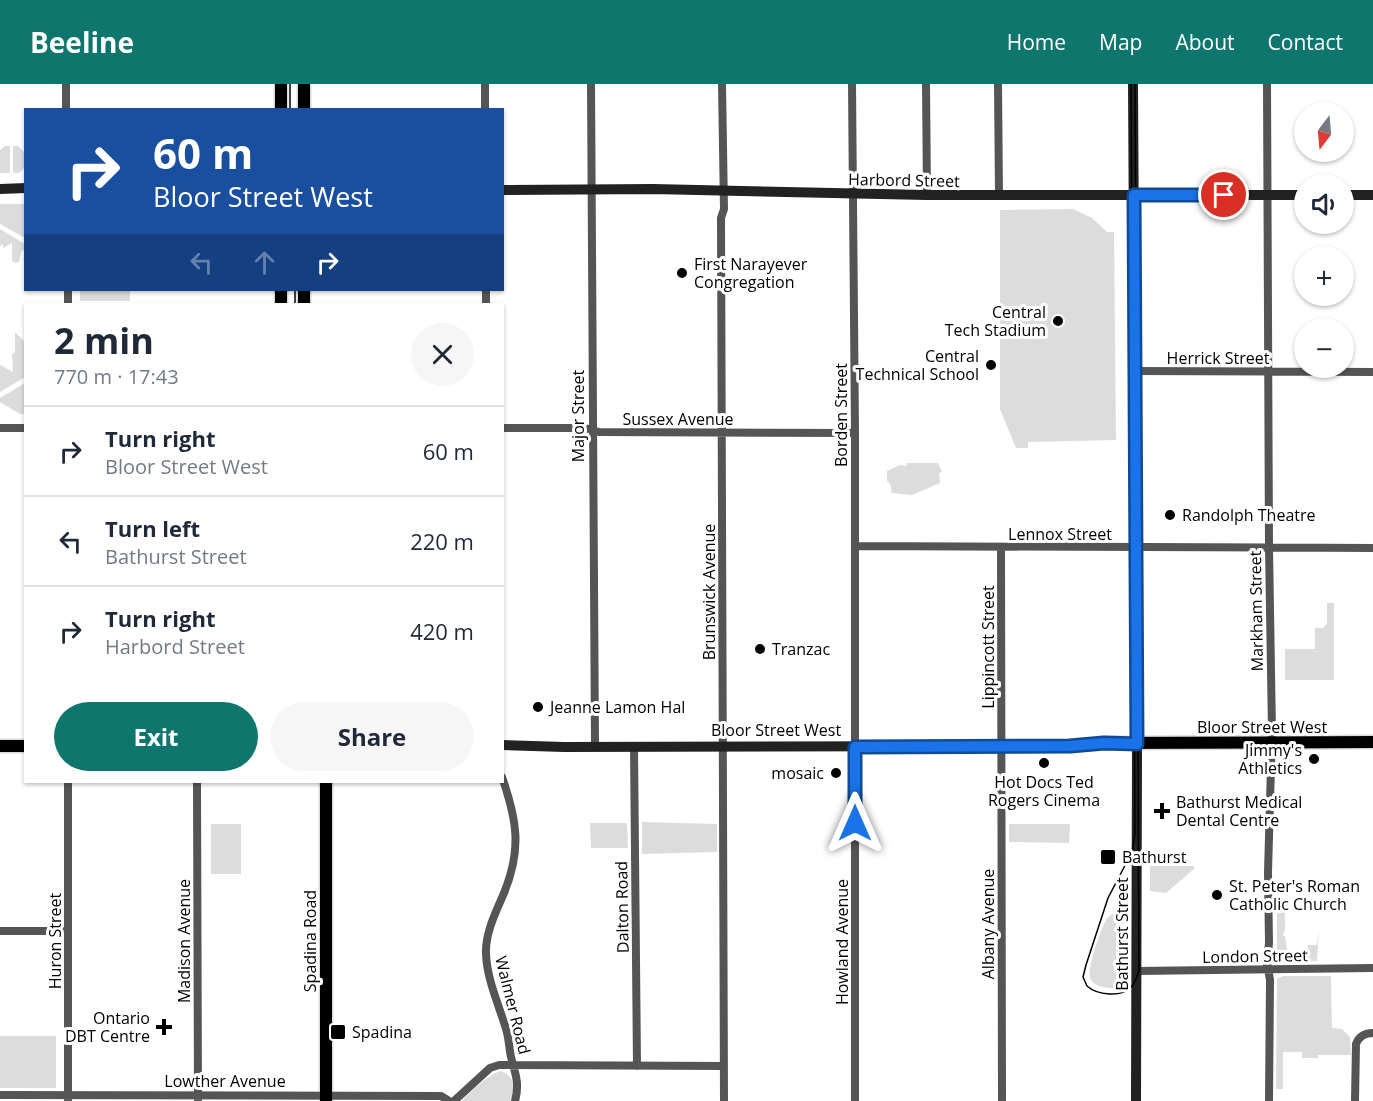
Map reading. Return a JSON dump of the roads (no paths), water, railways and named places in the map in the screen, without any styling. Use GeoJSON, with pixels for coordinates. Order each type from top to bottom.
{"type":"FeatureCollection","features":[{"type":"Feature","properties":{"kind":"main road"},"geometry":{"type":"LineString","coordinates":[[281,84],[281,108]]}},
{"type":"Feature","properties":{"kind":"main road"},"geometry":{"type":"LineString","coordinates":[[304,84],[304,108]]}},
{"type":"Feature","properties":{"kind":"main road","name":"Bathurst Street"},"geometry":{"type":"LineString","coordinates":[[1133,84],[1137,744],[1136,1101]]}},
{"type":"Feature","properties":{"kind":"main road"},"geometry":{"type":"LineString","coordinates":[[0,189],[24,188]]}},
{"type":"Feature","properties":{"kind":"main road","name":"Harbord Street"},"geometry":{"type":"LineString","coordinates":[[504,190],[724,190],[927,195],[1294,195]]}},
{"type":"Feature","properties":{"kind":"main road"},"geometry":{"type":"LineString","coordinates":[[1354,195],[1373,195]]}},
{"type":"Feature","properties":{"kind":"main road","name":"Bloor Street West"},"geometry":{"type":"LineString","coordinates":[[504,745],[855,747],[1373,742]]}},
{"type":"Feature","properties":{"kind":"main road"},"geometry":{"type":"LineString","coordinates":[[0,746],[24,746]]}},
{"type":"Feature","properties":{"kind":"main road","name":"Spadina Road"},"geometry":{"type":"LineString","coordinates":[[326,783],[326,1099]]}},
{"type":"Feature","properties":{"kind":"street"},"geometry":{"type":"LineString","coordinates":[[66,84],[66,108]]}},
{"type":"Feature","properties":{"kind":"street"},"geometry":{"type":"LineString","coordinates":[[485,84],[485,108]]}},
{"type":"Feature","properties":{"kind":"street","name":"Major Street"},"geometry":{"type":"LineString","coordinates":[[591,84],[595,747]]}},
{"type":"Feature","properties":{"kind":"street","name":"Brunswick Avenue"},"geometry":{"type":"LineString","coordinates":[[722,84],[724,1101]]}},
{"type":"Feature","properties":{"kind":"street","name":"Borden Street"},"geometry":{"type":"LineString","coordinates":[[852,84],[855,747]]}},
{"type":"Feature","properties":{"kind":"street"},"geometry":{"type":"LineString","coordinates":[[926,84],[927,195]]}},
{"type":"Feature","properties":{"kind":"street"},"geometry":{"type":"LineString","coordinates":[[998,84],[999,195]]}},
{"type":"Feature","properties":{"kind":"street","name":"Markham Street"},"geometry":{"type":"LineString","coordinates":[[1267,84],[1272,743],[1267,969],[1270,980],[1269,1101]]}},
{"type":"Feature","properties":{"kind":"street","name":"Herrick Street"},"geometry":{"type":"LineString","coordinates":[[1135,371],[1373,372]]}},
{"type":"Feature","properties":{"kind":"street"},"geometry":{"type":"LineString","coordinates":[[0,428],[24,428]]}},
{"type":"Feature","properties":{"kind":"street","name":"Sussex Avenue"},"geometry":{"type":"LineString","coordinates":[[504,428],[592,429],[599,432],[855,433]]}},
{"type":"Feature","properties":{"kind":"street","name":"Lennox Street"},"geometry":{"type":"LineString","coordinates":[[855,546],[1373,548]]}},
{"type":"Feature","properties":{"kind":"street","name":"Lippincott Street"},"geometry":{"type":"LineString","coordinates":[[1001,547],[1002,746]]}},
{"type":"Feature","properties":{"kind":"street","name":"Albany Avenue"},"geometry":{"type":"LineString","coordinates":[[1002,746],[1002,1101]]}},
{"type":"Feature","properties":{"kind":"street","name":"Dalton Road"},"geometry":{"type":"LineString","coordinates":[[634,747],[637,1066]]}},
{"type":"Feature","properties":{"kind":"street","name":"Howland Avenue"},"geometry":{"type":"LineString","coordinates":[[855,747],[855,1101]]}},
{"type":"Feature","properties":{"kind":"street","name":"Huron Street"},"geometry":{"type":"LineString","coordinates":[[68,783],[68,1098]]}},
{"type":"Feature","properties":{"kind":"street","name":"Madison Avenue"},"geometry":{"type":"LineString","coordinates":[[197,783],[198,1098]]}},
{"type":"Feature","properties":{"kind":"street","name":"Walmer Road"},"geometry":{"type":"LineString","coordinates":[[504,783],[513,809],[516,843],[510,879],[488,932],[485,951],[490,978],[515,1066],[517,1087],[515,1101]]}},
{"type":"Feature","properties":{"kind":"street"},"geometry":{"type":"LineString","coordinates":[[0,931],[68,931]]}},
{"type":"Feature","properties":{"kind":"street","name":"London Street"},"geometry":{"type":"LineString","coordinates":[[1137,971],[1373,968]]}},
{"type":"Feature","properties":{"kind":"street"},"geometry":{"type":"LineString","coordinates":[[1355,1101],[1357,1040],[1364,1034],[1373,1033]]}},
{"type":"Feature","properties":{"kind":"street"},"geometry":{"type":"LineString","coordinates":[[454,1101],[490,1068],[499,1065],[724,1066]]}},
{"type":"Feature","properties":{"kind":"street","name":"Lowther Avenue"},"geometry":{"type":"LineString","coordinates":[[0,1095],[68,1098],[326,1099],[441,1096],[449,1101]]}},
{"type":"Feature","properties":{"kind":"tram line"},"geometry":{"type":"LineString","coordinates":[[290,84],[290,108]]}},
{"type":"Feature","properties":{"kind":"tram line"},"geometry":{"type":"LineString","coordinates":[[1131,84],[1135,833],[1132,852],[1108,898],[1083,977],[1091,989],[1109,994],[1121,993],[1131,987],[1139,970],[1135,84]]}},
{"type":"Feature","properties":{"kind":"tram line"},"geometry":{"type":"LineString","coordinates":[[295,291],[295,303]]}},
{"type":"Feature","properties":{"kind":"place","name":"First Narayever Congregation"},"geometry":{"type":"Point","coordinates":[682,273]}},
{"type":"Feature","properties":{"kind":"place","name":"Central Tech Stadium"},"geometry":{"type":"Point","coordinates":[1058,321]}},
{"type":"Feature","properties":{"kind":"place","name":"Central Technical School"},"geometry":{"type":"Point","coordinates":[991,365]}},
{"type":"Feature","properties":{"kind":"place","name":"Randolph Theatre"},"geometry":{"type":"Point","coordinates":[1170,515]}},
{"type":"Feature","properties":{"kind":"place","name":"Tranzac"},"geometry":{"type":"Point","coordinates":[760,649]}},
{"type":"Feature","properties":{"kind":"place","name":"Jeanne Lamon Hal"},"geometry":{"type":"Point","coordinates":[538,707]}},
{"type":"Feature","properties":{"kind":"place","name":"Jimmy's Athletics"},"geometry":{"type":"Point","coordinates":[1314,759]}},
{"type":"Feature","properties":{"kind":"place","name":"Hot Docs Ted Rogers Cinema"},"geometry":{"type":"Point","coordinates":[1044,763]}},
{"type":"Feature","properties":{"kind":"place","name":"mosaic"},"geometry":{"type":"Point","coordinates":[836,773]}},
{"type":"Feature","properties":{"kind":"place","name":"Bathurst Medical Dental Centre"},"geometry":{"type":"Point","coordinates":[1162,811]}},
{"type":"Feature","properties":{"kind":"place","name":"Bathurst"},"geometry":{"type":"Point","coordinates":[1108,857]}},
{"type":"Feature","properties":{"kind":"place","name":"St. Peter's Roman Catholic Church"},"geometry":{"type":"Point","coordinates":[1217,895]}},
{"type":"Feature","properties":{"kind":"place","name":"Ontario DBT Centre"},"geometry":{"type":"Point","coordinates":[164,1027]}},
{"type":"Feature","properties":{"kind":"place","name":"Spadina"},"geometry":{"type":"Point","coordinates":[338,1032]}}]}
